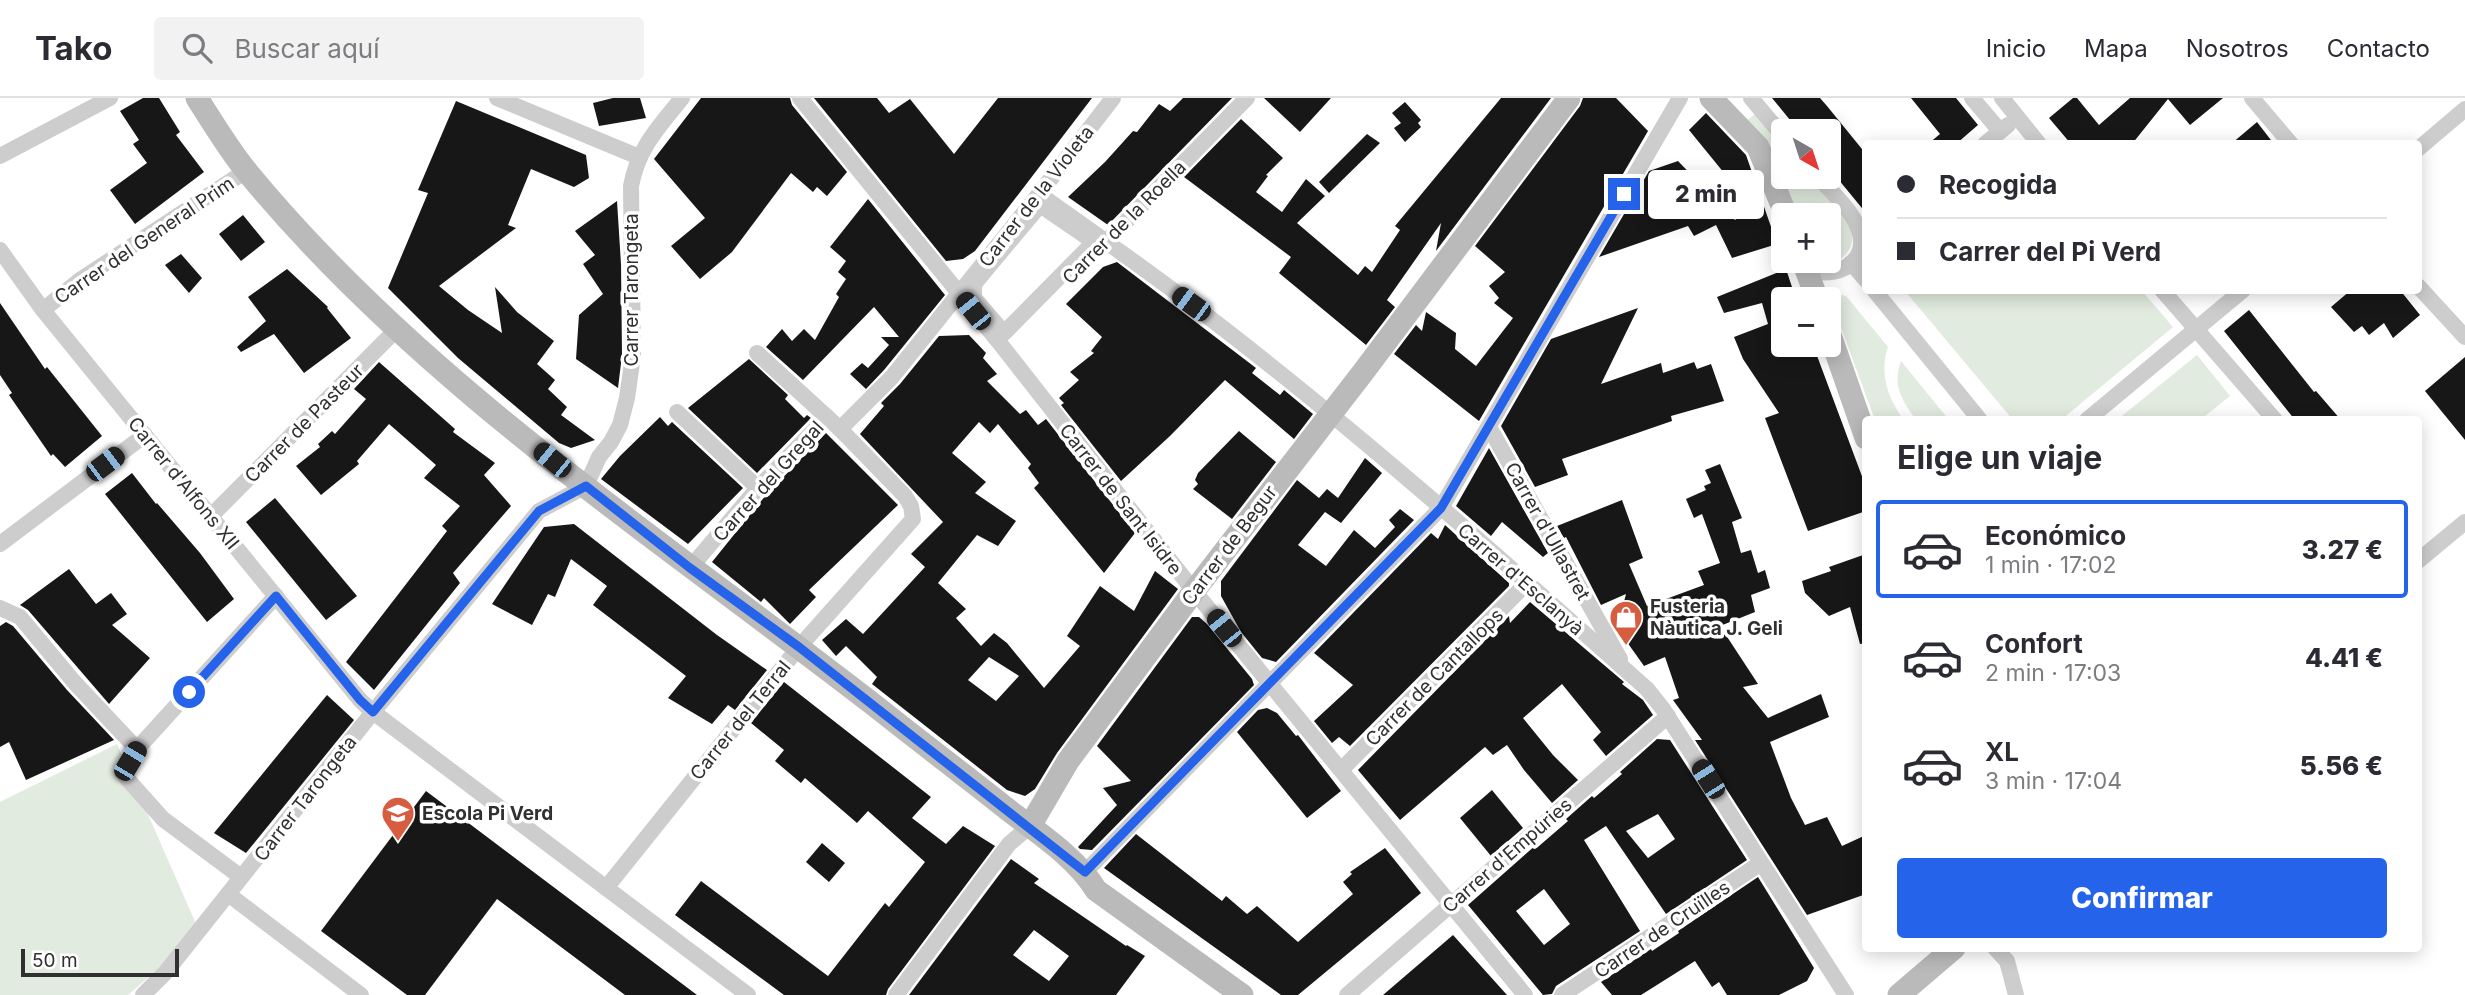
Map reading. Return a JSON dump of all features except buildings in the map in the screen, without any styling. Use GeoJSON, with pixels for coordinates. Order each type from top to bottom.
{"type":"FeatureCollection","features":[{"type":"Feature","properties":{"kind":"street"},"geometry":{"type":"LineString","coordinates":[[0,156],[110,98]]}},
{"type":"Feature","properties":{"kind":"street"},"geometry":{"type":"LineString","coordinates":[[197,98],[246,171],[302,233],[397,329],[536,447],[690,568],[799,647],[1030,826],[1085,872],[1096,890],[1242,995]]}},
{"type":"Feature","properties":{"kind":"street"},"geometry":{"type":"LineString","coordinates":[[497,98],[639,157]]}},
{"type":"Feature","properties":{"kind":"street","name":"Carrer Tarongeta"},"geometry":{"type":"LineString","coordinates":[[143,995],[165,974],[373,712],[539,511],[586,486],[599,457],[620,425],[627,398],[633,356],[631,186],[644,145],[682,98]]}},
{"type":"Feature","properties":{"kind":"street","name":"Carrer de Sant Isidre"},"geometry":{"type":"LineString","coordinates":[[800,98],[959,294],[1003,340],[1194,591],[1525,995]]}},
{"type":"Feature","properties":{"kind":"street","name":"Carrer de la Violeta"},"geometry":{"type":"LineString","coordinates":[[959,294],[1113,98]]}},
{"type":"Feature","properties":{"kind":"street","name":"Carrer de la Roella"},"geometry":{"type":"LineString","coordinates":[[1003,340],[1106,242],[1247,98]]}},
{"type":"Feature","properties":{"kind":"street","name":"Carrer de Begur"},"geometry":{"type":"LineString","coordinates":[[896,995],[1009,844],[1030,826],[1068,761],[1569,98]]}},
{"type":"Feature","properties":{"kind":"street"},"geometry":{"type":"LineString","coordinates":[[1085,872],[1441,508],[1680,98]]}},
{"type":"Feature","properties":{"kind":"street"},"geometry":{"type":"LineString","coordinates":[[1711,98],[1758,147],[1781,203]]}},
{"type":"Feature","properties":{"kind":"street"},"geometry":{"type":"LineString","coordinates":[[1751,98],[1771,122]]}},
{"type":"Feature","properties":{"kind":"street"},"geometry":{"type":"LineString","coordinates":[[1972,98],[2000,131]]}},
{"type":"Feature","properties":{"kind":"street"},"geometry":{"type":"LineString","coordinates":[[2002,98],[2036,140]]}},
{"type":"Feature","properties":{"kind":"street"},"geometry":{"type":"LineString","coordinates":[[2252,98],[2288,140]]}},
{"type":"Feature","properties":{"kind":"street"},"geometry":{"type":"LineString","coordinates":[[2422,146],[2465,109]]}},
{"type":"Feature","properties":{"kind":"street"},"geometry":{"type":"LineString","coordinates":[[1990,140],[2017,117]]}},
{"type":"Feature","properties":{"kind":"street","name":"Carrer del General Prim"},"geometry":{"type":"LineString","coordinates":[[43,310],[80,280],[246,171]]}},
{"type":"Feature","properties":{"kind":"street"},"geometry":{"type":"LineString","coordinates":[[1828,189],[1853,219],[1862,238]]}},
{"type":"Feature","properties":{"kind":"street","name":"Carrer d'Esclanyà"},"geometry":{"type":"LineString","coordinates":[[1039,194],[1191,304],[1329,414],[1441,508],[1647,689],[1668,716],[1846,995]]}},
{"type":"Feature","properties":{"kind":"street"},"geometry":{"type":"LineString","coordinates":[[1040,205],[1094,242],[1003,340],[974,298],[974,284],[1040,205]]}},
{"type":"Feature","properties":{"kind":"street"},"geometry":{"type":"LineString","coordinates":[[1841,270],[1852,263],[1862,243]]}},
{"type":"Feature","properties":{"kind":"street","name":"Carrer d'Alfons XII"},"geometry":{"type":"LineString","coordinates":[[0,250],[43,310],[360,700],[748,995]]}},
{"type":"Feature","properties":{"kind":"street"},"geometry":{"type":"LineString","coordinates":[[1852,263],[1862,275]]}},
{"type":"Feature","properties":{"kind":"street"},"geometry":{"type":"LineString","coordinates":[[2422,290],[2465,337]]}},
{"type":"Feature","properties":{"kind":"street","name":"Carrer del Gregal"},"geometry":{"type":"LineString","coordinates":[[690,568],[758,488],[827,417],[840,429],[892,377],[959,294]]}},
{"type":"Feature","properties":{"kind":"street"},"geometry":{"type":"LineString","coordinates":[[1877,294],[1977,416]]}},
{"type":"Feature","properties":{"kind":"street"},"geometry":{"type":"LineString","coordinates":[[2165,294],[2271,416]]}},
{"type":"Feature","properties":{"kind":"street"},"geometry":{"type":"LineString","coordinates":[[2092,416],[2238,294]]}},
{"type":"Feature","properties":{"kind":"street","name":"Carrer de Pasteur"},"geometry":{"type":"LineString","coordinates":[[211,516],[397,329]]}},
{"type":"Feature","properties":{"kind":"street"},"geometry":{"type":"LineString","coordinates":[[757,353],[827,417]]}},
{"type":"Feature","properties":{"kind":"street"},"geometry":{"type":"LineString","coordinates":[[1838,357],[1862,427]]}},
{"type":"Feature","properties":{"kind":"street"},"geometry":{"type":"LineString","coordinates":[[677,412],[758,488]]}},
{"type":"Feature","properties":{"kind":"street","name":"Carrer d'Ullastret"},"geometry":{"type":"LineString","coordinates":[[1489,426],[1627,671]]}},
{"type":"Feature","properties":{"kind":"street","name":"Carrer del Terral"},"geometry":{"type":"LineString","coordinates":[[606,888],[799,647],[913,519],[911,506],[905,496],[840,429]]}},
{"type":"Feature","properties":{"kind":"street"},"geometry":{"type":"LineString","coordinates":[[2,537],[145,435]]}},
{"type":"Feature","properties":{"kind":"street"},"geometry":{"type":"LineString","coordinates":[[2422,558],[2465,522]]}},
{"type":"Feature","properties":{"kind":"street","name":"Carrer de Cantallops"},"geometry":{"type":"LineString","coordinates":[[1340,770],[1527,583]]}},
{"type":"Feature","properties":{"kind":"street"},"geometry":{"type":"LineString","coordinates":[[241,877],[163,818],[122,774],[138,749],[276,596]]}},
{"type":"Feature","properties":{"kind":"street"},"geometry":{"type":"LineString","coordinates":[[0,608],[20,617],[75,683],[138,749]]}},
{"type":"Feature","properties":{"kind":"street","name":"Carrer d'Empúries"},"geometry":{"type":"LineString","coordinates":[[1347,995],[1668,716]]}},
{"type":"Feature","properties":{"kind":"street","name":"Carrer de Cruïlles"},"geometry":{"type":"LineString","coordinates":[[1562,995],[1762,863]]}},
{"type":"Feature","properties":{"kind":"street"},"geometry":{"type":"LineString","coordinates":[[228,894],[361,995]]}},
{"type":"Feature","properties":{"kind":"street"},"geometry":{"type":"LineString","coordinates":[[1899,995],[1949,952]]}},
{"type":"Feature","properties":{"kind":"street"},"geometry":{"type":"LineString","coordinates":[[1999,952],[2007,961],[2016,995]]}},
{"type":"Feature","properties":{"kind":"shaded area"},"geometry":{"type":"Polygon","coordinates":[[[1755,114],[1771,130],[1771,173],[1747,120],[1755,114]]]}},
{"type":"Feature","properties":{"kind":"shaded area"},"geometry":{"type":"Polygon","coordinates":[[[1778,189],[1822,189],[1834,203],[1785,203],[1778,189]]]}},
{"type":"Feature","properties":{"kind":"shaded area"},"geometry":{"type":"Polygon","coordinates":[[[1841,211],[1852,236],[1850,247],[1842,258],[1841,211]]]}},
{"type":"Feature","properties":{"kind":"shaded area"},"geometry":{"type":"Polygon","coordinates":[[[1908,294],[2145,294],[2173,327],[2066,416],[2010,416],[1908,294]]]}},
{"type":"Feature","properties":{"kind":"shaded area"},"geometry":{"type":"Polygon","coordinates":[[[1841,295],[1846,296],[1888,347],[1885,376],[1893,403],[1901,416],[1874,416],[1841,327],[1841,295]]]}},
{"type":"Feature","properties":{"kind":"shaded area"},"geometry":{"type":"Polygon","coordinates":[[[2197,355],[2230,396],[2205,416],[2122,416],[2197,355]]]}},
{"type":"Feature","properties":{"kind":"shaded area"},"geometry":{"type":"Polygon","coordinates":[[[1901,361],[1946,416],[1913,416],[1900,392],[1898,370],[1901,361]]]}},
{"type":"Feature","properties":{"kind":"shaded area"},"geometry":{"type":"Polygon","coordinates":[[[117,744],[197,926],[166,962],[128,995],[0,995],[0,802],[117,744]]]}},
{"type":"Feature","properties":{"kind":"place","name":"Fusteria Nàutica J. Geli"},"geometry":{"type":"Point","coordinates":[1626,647]}},
{"type":"Feature","properties":{"kind":"place","name":"Escola Pi Verd"},"geometry":{"type":"Point","coordinates":[398,843]}},
{"type":"Feature","properties":{"kind":"route"},"geometry":{"type":"LineString","coordinates":[[189,692],[276,596],[360,700],[373,712],[539,511],[586,486],[690,568],[799,647],[1030,826],[1085,872],[1441,508],[1624,194]]}}]}
